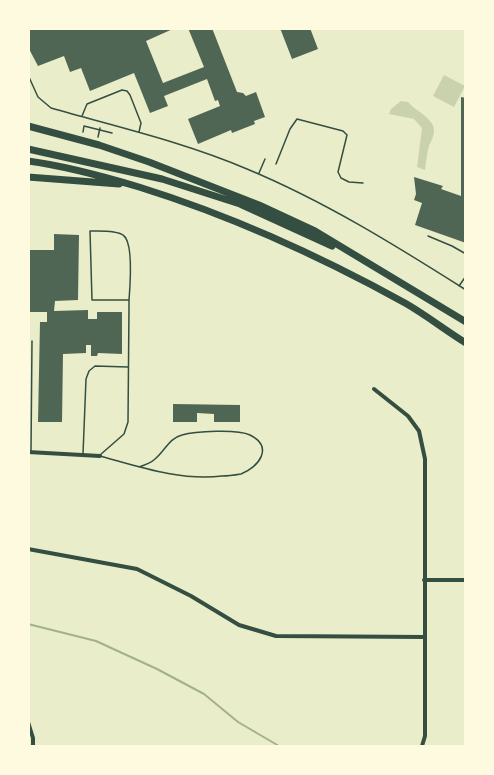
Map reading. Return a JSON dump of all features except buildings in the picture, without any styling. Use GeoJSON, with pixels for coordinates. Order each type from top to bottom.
{"type":"FeatureCollection","features":[{"type":"Feature","properties":{"kind":"highway"},"geometry":{"type":"LineString","coordinates":[[28,126],[99,145],[242,197],[315,231],[465,322]]}},
{"type":"Feature","properties":{"kind":"highway"},"geometry":{"type":"LineString","coordinates":[[28,149],[162,179],[240,204],[310,235],[398,280]]}},
{"type":"Feature","properties":{"kind":"highway"},"geometry":{"type":"LineString","coordinates":[[28,161],[74,169],[172,197],[229,218],[303,249],[407,304],[465,344]]}},
{"type":"Feature","properties":{"kind":"highway"},"geometry":{"type":"LineString","coordinates":[[28,177],[133,186]]}},
{"type":"Feature","properties":{"kind":"street"},"geometry":{"type":"LineString","coordinates":[[374,389],[408,416],[419,431],[425,459],[425,735],[422,747]]}},
{"type":"Feature","properties":{"kind":"street"},"geometry":{"type":"LineString","coordinates":[[30,452],[100,456]]}},
{"type":"Feature","properties":{"kind":"street"},"geometry":{"type":"LineString","coordinates":[[28,549],[137,569],[191,596],[239,625],[276,636],[425,637]]}},
{"type":"Feature","properties":{"kind":"street"},"geometry":{"type":"LineString","coordinates":[[424,580],[465,580]]}},
{"type":"Feature","properties":{"kind":"street"},"geometry":{"type":"LineString","coordinates":[[28,722],[33,747]]}},
{"type":"Feature","properties":{"kind":"lane"},"geometry":{"type":"LineString","coordinates":[[28,75],[38,97],[51,108],[176,143],[259,174],[318,202],[419,260],[465,290]]}},
{"type":"Feature","properties":{"kind":"lane"},"geometry":{"type":"LineString","coordinates":[[82,117],[87,104],[122,90],[127,91],[141,123],[139,133]]}},
{"type":"Feature","properties":{"kind":"lane"},"geometry":{"type":"LineString","coordinates":[[259,174],[265,159]]}},
{"type":"Feature","properties":{"kind":"lane"},"geometry":{"type":"LineString","coordinates":[[100,456],[124,434],[128,422],[130,249],[127,237],[121,233],[90,231],[92,300],[129,300]]}},
{"type":"Feature","properties":{"kind":"lane"},"geometry":{"type":"LineString","coordinates":[[428,236],[465,254]]}},
{"type":"Feature","properties":{"kind":"lane"},"geometry":{"type":"LineString","coordinates":[[459,286],[465,276]]}},
{"type":"Feature","properties":{"kind":"lane"},"geometry":{"type":"LineString","coordinates":[[30,452],[32,341]]}},
{"type":"Feature","properties":{"kind":"lane"},"geometry":{"type":"LineString","coordinates":[[83,455],[86,379],[89,371],[95,366],[129,367]]}},
{"type":"Feature","properties":{"kind":"lane"},"geometry":{"type":"LineString","coordinates":[[100,456],[139,467],[178,476],[209,478],[239,474],[253,468],[263,454],[262,446],[258,440],[248,434],[202,431],[176,436],[155,459],[139,467]]}},
{"type":"Feature","properties":{"kind":"path"},"geometry":{"type":"LineString","coordinates":[[276,164],[290,129],[297,119],[343,131],[346,135],[338,172],[341,178],[349,182],[363,183]]}},
{"type":"Feature","properties":{"kind":"path"},"geometry":{"type":"LineString","coordinates":[[82,133],[84,126],[100,128],[112,133]]}},
{"type":"Feature","properties":{"kind":"path"},"geometry":{"type":"LineString","coordinates":[[98,137],[100,128]]}},
{"type":"Feature","properties":{"kind":"green space"},"geometry":{"type":"Polygon","coordinates":[[[444,75],[465,86],[454,107],[433,96],[444,75]]]}},
{"type":"Feature","properties":{"kind":"green space"},"geometry":{"type":"Polygon","coordinates":[[[401,101],[408,102],[432,123],[434,133],[428,149],[425,170],[417,167],[422,128],[414,119],[389,114],[391,109],[401,101]]]}},
{"type":"Feature","properties":{"kind":"waterway"},"geometry":{"type":"LineString","coordinates":[[28,624],[96,641],[157,669],[204,694],[238,722],[279,746]]}}]}
